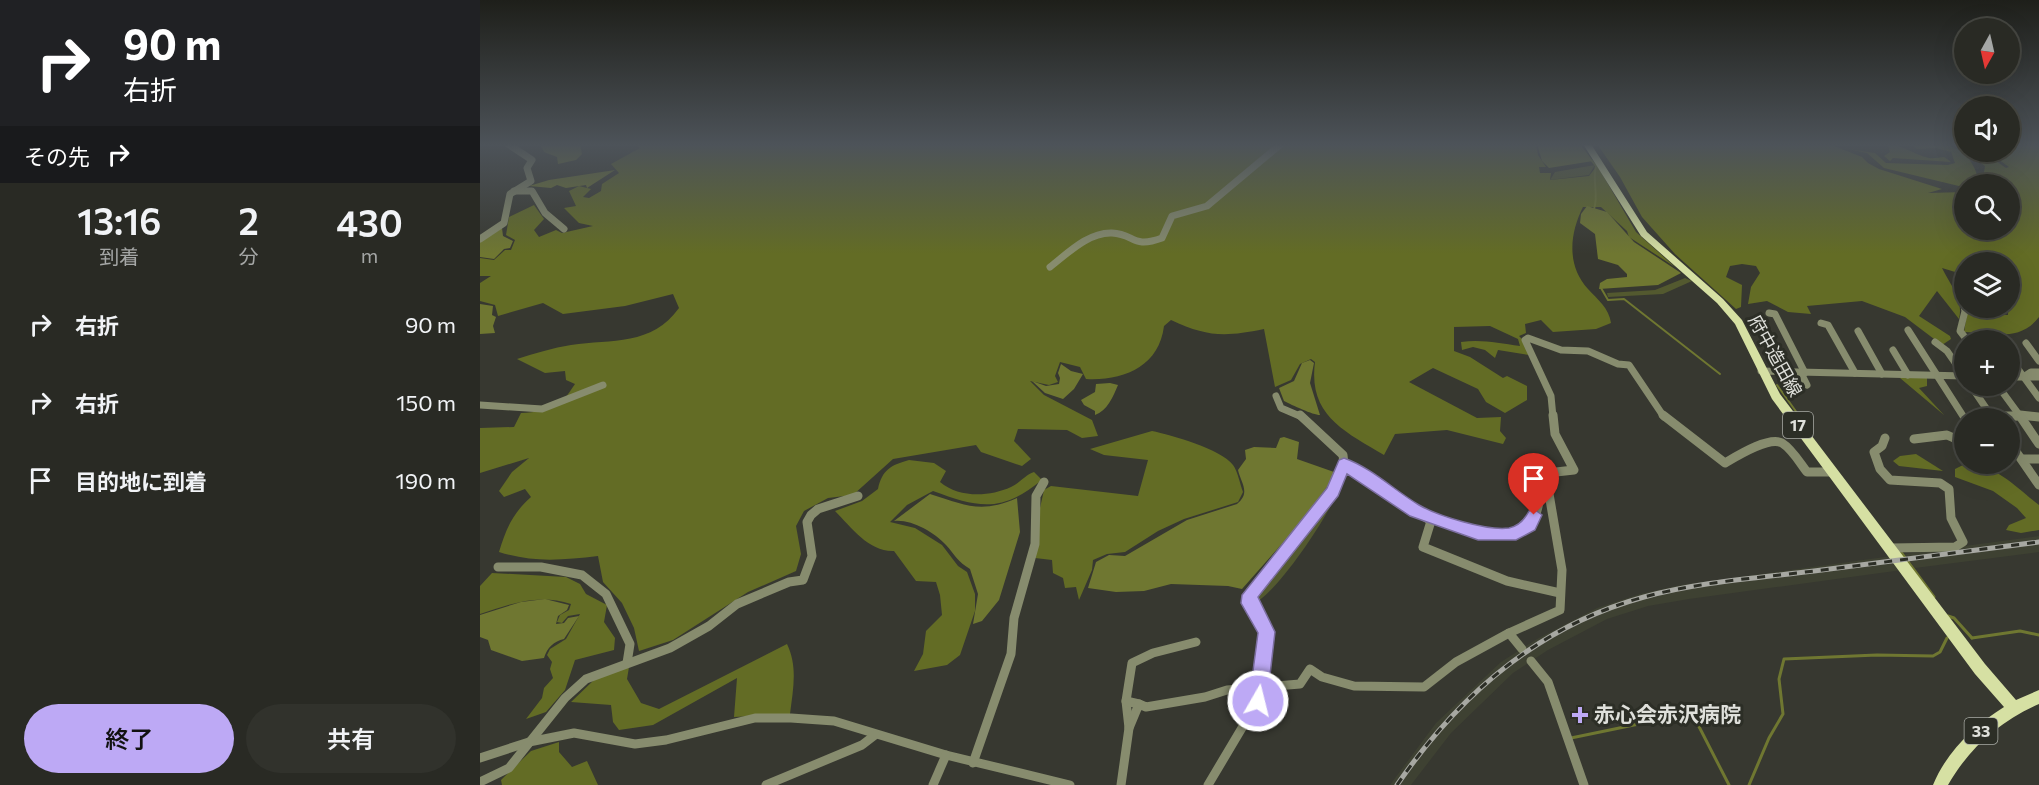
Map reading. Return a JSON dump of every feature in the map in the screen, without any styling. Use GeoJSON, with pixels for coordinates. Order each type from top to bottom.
{"type":"FeatureCollection","features":[{"type":"Feature","properties":{"kind":"main road","name":"府中造田線"},"geometry":{"type":"LineString","coordinates":[[1610,181],[1644,234],[1720,301],[1739,322],[1761,371],[1785,408],[1980,669],[2013,707]]}},
{"type":"Feature","properties":{"kind":"main road","name":"33"},"geometry":{"type":"LineString","coordinates":[[1940,785],[1964,749],[1983,729],[2013,707],[2039,697]]}},
{"type":"Feature","properties":{"kind":"street"},"geometry":{"type":"LineString","coordinates":[[480,239],[504,223],[508,196],[531,181]]}},
{"type":"Feature","properties":{"kind":"street"},"geometry":{"type":"LineString","coordinates":[[1050,267],[1099,234],[1116,233],[1126,240],[1142,243],[1162,238],[1172,216],[1207,206],[1237,181]]}},
{"type":"Feature","properties":{"kind":"street"},"geometry":{"type":"LineString","coordinates":[[514,191],[532,191],[545,213],[564,229]]}},
{"type":"Feature","properties":{"kind":"street"},"geometry":{"type":"LineString","coordinates":[[1769,314],[1775,314],[1807,385]]}},
{"type":"Feature","properties":{"kind":"street"},"geometry":{"type":"LineString","coordinates":[[1821,322],[1828,325],[1855,373]]}},
{"type":"Feature","properties":{"kind":"street"},"geometry":{"type":"LineString","coordinates":[[1908,330],[1958,408]]}},
{"type":"Feature","properties":{"kind":"street"},"geometry":{"type":"LineString","coordinates":[[1858,331],[1882,374]]}},
{"type":"Feature","properties":{"kind":"street"},"geometry":{"type":"LineString","coordinates":[[1415,511],[1478,533],[1511,535],[1529,525],[1543,479],[1547,473],[1574,470],[1555,434],[1551,396],[1529,352],[1525,340],[1528,338],[1561,350],[1588,351],[1618,364],[1629,365],[1640,377],[1664,417],[1725,463],[1743,451],[1777,441],[1784,444],[1807,472],[1833,472]]}},
{"type":"Feature","properties":{"kind":"street"},"geometry":{"type":"LineString","coordinates":[[1935,342],[1947,351],[1954,361]]}},
{"type":"Feature","properties":{"kind":"street"},"geometry":{"type":"LineString","coordinates":[[2025,343],[2039,361]]}},
{"type":"Feature","properties":{"kind":"street"},"geometry":{"type":"LineString","coordinates":[[1893,350],[1908,375]]}},
{"type":"Feature","properties":{"kind":"street"},"geometry":{"type":"LineString","coordinates":[[1761,371],[1954,376]]}},
{"type":"Feature","properties":{"kind":"street"},"geometry":{"type":"LineString","coordinates":[[2020,372],[2039,398]]}},
{"type":"Feature","properties":{"kind":"street"},"geometry":{"type":"LineString","coordinates":[[2024,377],[2031,372],[2039,372]]}},
{"type":"Feature","properties":{"kind":"street"},"geometry":{"type":"LineString","coordinates":[[2020,377],[2039,377]]}},
{"type":"Feature","properties":{"kind":"street"},"geometry":{"type":"LineString","coordinates":[[480,405],[542,409],[603,385]]}},
{"type":"Feature","properties":{"kind":"street"},"geometry":{"type":"LineString","coordinates":[[1208,785],[1258,701],[1266,632],[1250,603],[1250,595],[1332,491],[1344,464],[1343,454],[1300,415],[1281,408],[1276,396]]}},
{"type":"Feature","properties":{"kind":"street"},"geometry":{"type":"LineString","coordinates":[[2020,416],[2039,417]]}},
{"type":"Feature","properties":{"kind":"street"},"geometry":{"type":"LineString","coordinates":[[2020,416],[2039,444]]}},
{"type":"Feature","properties":{"kind":"street"},"geometry":{"type":"LineString","coordinates":[[1914,439],[1945,434],[1954,437]]}},
{"type":"Feature","properties":{"kind":"street"},"geometry":{"type":"LineString","coordinates":[[1885,438],[1882,446],[1874,452],[1880,470],[1890,480],[1940,483],[1949,489],[1951,518],[1963,542],[1955,547],[1891,548]]}},
{"type":"Feature","properties":{"kind":"street"},"geometry":{"type":"LineString","coordinates":[[2020,456],[2039,484]]}},
{"type":"Feature","properties":{"kind":"street"},"geometry":{"type":"LineString","coordinates":[[2022,459],[2039,459]]}},
{"type":"Feature","properties":{"kind":"street"},"geometry":{"type":"LineString","coordinates":[[1344,464],[1384,488],[1431,521],[1423,547],[1468,568],[1524,588],[1560,593]]}},
{"type":"Feature","properties":{"kind":"street"},"geometry":{"type":"LineString","coordinates":[[1126,701],[1146,707],[1205,698],[1227,690],[1300,684],[1310,669],[1316,670],[1322,677],[1354,686],[1424,687],[1456,662],[1509,633],[1560,610],[1562,570],[1547,482],[1543,479]]}},
{"type":"Feature","properties":{"kind":"street"},"geometry":{"type":"LineString","coordinates":[[973,762],[1011,654],[1014,618],[1035,544],[1036,496],[1044,482]]}},
{"type":"Feature","properties":{"kind":"street"},"geometry":{"type":"LineString","coordinates":[[480,782],[509,768],[565,698],[586,679],[670,648],[709,626],[737,604],[789,582],[803,580],[812,556],[807,522],[811,514],[818,509],[858,496]]}},
{"type":"Feature","properties":{"kind":"street"},"geometry":{"type":"LineString","coordinates":[[498,567],[541,567],[582,574],[606,594],[630,644],[627,663]]}},
{"type":"Feature","properties":{"kind":"street"},"geometry":{"type":"LineString","coordinates":[[1509,633],[1522,649]]}},
{"type":"Feature","properties":{"kind":"street"},"geometry":{"type":"LineString","coordinates":[[1129,728],[1125,713],[1132,663],[1153,653],[1196,642]]}},
{"type":"Feature","properties":{"kind":"street"},"geometry":{"type":"LineString","coordinates":[[1531,661],[1548,682],[1584,785]]}},
{"type":"Feature","properties":{"kind":"street"},"geometry":{"type":"LineString","coordinates":[[1121,785],[1129,728],[1139,704]]}},
{"type":"Feature","properties":{"kind":"street"},"geometry":{"type":"LineString","coordinates":[[480,758],[529,742],[574,733],[635,744],[666,740],[755,718],[834,722],[946,755],[1065,784]]}},
{"type":"Feature","properties":{"kind":"street"},"geometry":{"type":"LineString","coordinates":[[766,785],[862,745],[875,735]]}},
{"type":"Feature","properties":{"kind":"street"},"geometry":{"type":"LineString","coordinates":[[933,785],[946,755]]}},
{"type":"Feature","properties":{"kind":"shaded area"},"geometry":{"type":"Polygon","coordinates":[[[547,181],[598,181],[587,188],[586,185],[566,188],[557,185],[551,188],[529,186],[547,181]]]}},
{"type":"Feature","properties":{"kind":"shaded area"},"geometry":{"type":"Polygon","coordinates":[[[607,181],[1606,181],[1636,232],[1675,267],[1629,237],[1627,231],[1601,207],[1583,207],[1575,227],[1573,259],[1581,280],[1605,309],[1611,323],[1596,329],[1553,332],[1541,320],[1525,324],[1526,333],[1519,336],[1524,341],[1529,355],[1498,350],[1495,358],[1485,350],[1473,347],[1462,350],[1461,342],[1483,341],[1520,346],[1518,339],[1490,326],[1454,327],[1454,351],[1470,357],[1503,378],[1507,376],[1527,386],[1527,400],[1505,413],[1486,402],[1478,389],[1433,368],[1409,382],[1477,418],[1501,417],[1500,431],[1506,438],[1503,444],[1447,430],[1395,434],[1384,455],[1343,429],[1323,408],[1317,396],[1314,380],[1315,362],[1311,359],[1300,364],[1291,380],[1275,387],[1264,329],[1216,334],[1195,330],[1171,320],[1164,326],[1155,352],[1137,369],[1126,374],[1086,379],[1080,367],[1060,362],[1055,376],[1058,382],[1049,385],[1030,381],[1044,395],[1092,420],[1098,436],[1082,438],[1067,430],[1018,429],[1014,441],[1031,459],[1022,466],[981,452],[976,445],[893,459],[853,495],[828,498],[804,511],[796,526],[801,554],[796,571],[748,592],[673,640],[639,651],[634,628],[622,603],[603,582],[598,556],[536,559],[499,552],[511,522],[531,497],[525,489],[504,497],[499,491],[512,472],[529,458],[480,473],[480,428],[514,427],[521,413],[547,410],[559,404],[575,384],[566,380],[565,371],[545,373],[517,359],[564,346],[616,341],[644,335],[668,320],[679,308],[673,294],[625,306],[563,314],[543,303],[498,316],[495,305],[480,301],[480,283],[491,276],[480,276],[480,258],[494,260],[505,250],[511,250],[515,240],[506,235],[509,217],[534,205],[544,219],[534,230],[539,237],[556,230],[562,233],[593,226],[579,223],[564,208],[576,206],[569,191],[579,186],[591,189],[583,197],[589,198],[601,191],[602,184],[607,181]]]}},
{"type":"Feature","properties":{"kind":"shaded area"},"geometry":{"type":"Polygon","coordinates":[[[1622,181],[1916,181],[1942,189],[1928,193],[1954,192],[1954,240],[2020,240],[2020,181],[2039,181],[2039,317],[2032,325],[2020,331],[1964,330],[1966,318],[2020,318],[2020,252],[1954,252],[1954,272],[1942,268],[1954,290],[1954,313],[1937,291],[1919,316],[1950,336],[1951,339],[1942,345],[1905,317],[1862,301],[1807,306],[1811,314],[1788,312],[1767,301],[1748,304],[1751,287],[1760,273],[1756,266],[1742,264],[1730,266],[1726,277],[1742,285],[1741,307],[1736,309],[1675,254],[1642,217],[1622,181]]]}},
{"type":"Feature","properties":{"kind":"shaded area"},"geometry":{"type":"Polygon","coordinates":[[[1937,181],[1954,181],[1954,185],[1937,181]]]}},
{"type":"Feature","properties":{"kind":"shaded area"},"geometry":{"type":"Polygon","coordinates":[[[1587,206],[1607,212],[1634,242],[1681,273],[1658,285],[1599,289],[1600,283],[1607,279],[1627,277],[1627,274],[1618,265],[1598,259],[1595,234],[1580,223],[1581,214],[1587,206]]]}},
{"type":"Feature","properties":{"kind":"shaded area"},"geometry":{"type":"Polygon","coordinates":[[[502,228],[503,236],[513,241],[510,248],[504,249],[494,259],[480,257],[480,242],[502,228]]]}},
{"type":"Feature","properties":{"kind":"shaded area"},"geometry":{"type":"Polygon","coordinates":[[[1685,278],[1692,281],[1663,294],[1608,297],[1607,293],[1655,290],[1685,278]]]}},
{"type":"Feature","properties":{"kind":"shaded area"},"geometry":{"type":"Polygon","coordinates":[[[480,304],[493,306],[492,315],[496,317],[493,326],[495,333],[480,334],[480,304]]]}},
{"type":"Feature","properties":{"kind":"shaded area"},"geometry":{"type":"Polygon","coordinates":[[[1310,360],[1314,363],[1310,383],[1320,415],[1284,401],[1279,388],[1294,381],[1302,363],[1310,360]]]}},
{"type":"Feature","properties":{"kind":"shaded area"},"geometry":{"type":"Polygon","coordinates":[[[1061,364],[1071,371],[1083,374],[1074,389],[1063,399],[1045,393],[1032,381],[1046,386],[1059,384],[1058,373],[1061,364]]]}},
{"type":"Feature","properties":{"kind":"shaded area"},"geometry":{"type":"Polygon","coordinates":[[[1900,378],[1927,378],[1927,386],[1919,388],[1944,415],[1900,378]]]}},
{"type":"Feature","properties":{"kind":"shaded area"},"geometry":{"type":"Polygon","coordinates":[[[1096,384],[1118,385],[1114,394],[1106,407],[1095,415],[1095,411],[1084,405],[1081,400],[1095,392],[1096,384]]]}},
{"type":"Feature","properties":{"kind":"shaded area"},"geometry":{"type":"Polygon","coordinates":[[[1152,431],[1195,443],[1227,459],[1235,468],[1243,492],[1238,502],[1184,519],[1158,531],[1125,552],[1107,554],[1093,560],[1092,570],[1079,600],[1076,587],[1065,588],[1063,578],[1053,573],[1052,560],[1035,558],[1038,517],[1044,490],[1051,486],[1138,496],[1148,460],[1104,455],[1090,449],[1152,431]]]}},
{"type":"Feature","properties":{"kind":"shaded area"},"geometry":{"type":"Polygon","coordinates":[[[1284,437],[1299,442],[1297,459],[1334,472],[1333,479],[1295,529],[1242,589],[1228,586],[1171,584],[1144,591],[1116,592],[1088,588],[1096,562],[1109,555],[1125,556],[1187,520],[1237,504],[1244,492],[1238,470],[1246,459],[1245,450],[1254,447],[1276,448],[1280,438],[1284,437]]]}},
{"type":"Feature","properties":{"kind":"shaded area"},"geometry":{"type":"Polygon","coordinates":[[[1916,454],[1943,471],[1899,466],[1893,461],[1900,456],[1916,454]]]}},
{"type":"Feature","properties":{"kind":"shaded area"},"geometry":{"type":"Polygon","coordinates":[[[909,460],[934,463],[946,471],[940,482],[965,493],[993,493],[1014,485],[1034,472],[1042,480],[1014,498],[989,504],[964,501],[933,491],[907,505],[890,522],[915,528],[942,545],[958,566],[967,572],[975,594],[975,611],[960,655],[947,665],[914,671],[923,654],[926,631],[942,615],[936,582],[916,581],[894,551],[877,548],[869,543],[835,511],[862,501],[878,489],[888,469],[909,460]]]}},
{"type":"Feature","properties":{"kind":"shaded area"},"geometry":{"type":"Polygon","coordinates":[[[1955,474],[1998,474],[2039,505],[2039,530],[2021,533],[2006,530],[2009,525],[2026,518],[2017,508],[1993,491],[1955,477],[1955,474]]]}},
{"type":"Feature","properties":{"kind":"shaded area"},"geometry":{"type":"Polygon","coordinates":[[[1344,475],[1332,504],[1306,546],[1276,584],[1253,603],[1256,591],[1344,475]]]}},
{"type":"Feature","properties":{"kind":"shaded area"},"geometry":{"type":"Polygon","coordinates":[[[930,494],[963,504],[983,507],[1017,498],[1020,532],[999,600],[982,621],[973,624],[978,594],[970,569],[929,531],[908,522],[894,521],[930,494]]]}},
{"type":"Feature","properties":{"kind":"shaded area"},"geometry":{"type":"Polygon","coordinates":[[[2039,536],[2039,552],[1915,568],[1905,554],[2039,536]]]}},
{"type":"Feature","properties":{"kind":"shaded area"},"geometry":{"type":"Polygon","coordinates":[[[1892,556],[1902,570],[1689,599],[1648,606],[1607,619],[1548,650],[1513,673],[1451,733],[1411,785],[1390,785],[1436,723],[1501,662],[1537,639],[1597,608],[1640,594],[1681,585],[1892,556]]]}},
{"type":"Feature","properties":{"kind":"shaded area"},"geometry":{"type":"Polygon","coordinates":[[[492,573],[566,577],[580,584],[586,594],[607,605],[604,622],[615,638],[614,650],[575,660],[565,690],[546,712],[526,719],[542,698],[544,688],[553,678],[550,669],[552,662],[547,655],[550,649],[566,639],[580,614],[568,616],[562,623],[557,622],[560,615],[569,610],[571,604],[536,600],[480,614],[480,586],[492,573]]]}},
{"type":"Feature","properties":{"kind":"shaded area"},"geometry":{"type":"Polygon","coordinates":[[[545,599],[569,605],[567,610],[558,616],[556,624],[579,616],[564,639],[551,646],[544,658],[522,661],[491,650],[488,640],[480,637],[480,615],[521,602],[545,599]]]}},
{"type":"Feature","properties":{"kind":"shaded area"},"geometry":{"type":"Polygon","coordinates":[[[787,644],[794,670],[790,714],[734,717],[737,678],[653,725],[619,730],[613,722],[611,705],[571,702],[596,678],[629,667],[627,679],[641,703],[659,709],[787,644]]]}},
{"type":"Feature","properties":{"kind":"shaded area"},"geometry":{"type":"Polygon","coordinates":[[[559,742],[559,752],[572,767],[587,761],[598,785],[502,785],[501,780],[531,751],[559,742]]]}},
{"type":"Feature","properties":{"kind":"waterway"},"geometry":{"type":"LineString","coordinates":[[1594,209],[1595,181]]}},
{"type":"Feature","properties":{"kind":"waterway"},"geometry":{"type":"LineString","coordinates":[[1601,288],[1608,300],[1624,299],[1720,374]]}},
{"type":"Feature","properties":{"kind":"waterway"},"geometry":{"type":"LineString","coordinates":[[1777,385],[1800,417]]}},
{"type":"Feature","properties":{"kind":"waterway"},"geometry":{"type":"LineString","coordinates":[[1799,415],[1811,433]]}},
{"type":"Feature","properties":{"kind":"waterway"},"geometry":{"type":"LineString","coordinates":[[1900,551],[1934,597]]}},
{"type":"Feature","properties":{"kind":"waterway"},"geometry":{"type":"LineString","coordinates":[[1948,616],[1954,618],[1972,638],[2020,631],[2039,635]]}},
{"type":"Feature","properties":{"kind":"waterway"},"geometry":{"type":"LineString","coordinates":[[1749,785],[1769,738],[1783,714],[1779,679],[1784,659],[1877,655],[1933,656],[1940,652],[1947,638]]}},
{"type":"Feature","properties":{"kind":"waterway"},"geometry":{"type":"LineString","coordinates":[[1571,738],[1692,713],[1729,785]]}},
{"type":"Feature","properties":{"kind":"railway"},"geometry":{"type":"LineString","coordinates":[[1397,785],[1446,722],[1504,668],[1569,626],[1605,610],[1644,597],[1707,584],[2039,542]]}},
{"type":"Feature","properties":{"kind":"place","name":"赤心会赤沢病院"},"geometry":{"type":"Point","coordinates":[1580,715]}},
{"type":"Feature","properties":{"kind":"route"},"geometry":{"type":"LineString","coordinates":[[1258,701],[1267,640],[1266,632],[1250,603],[1250,595],[1340,480],[1344,464],[1384,488],[1415,511],[1478,533],[1511,535],[1529,525],[1534,515]]}}]}
